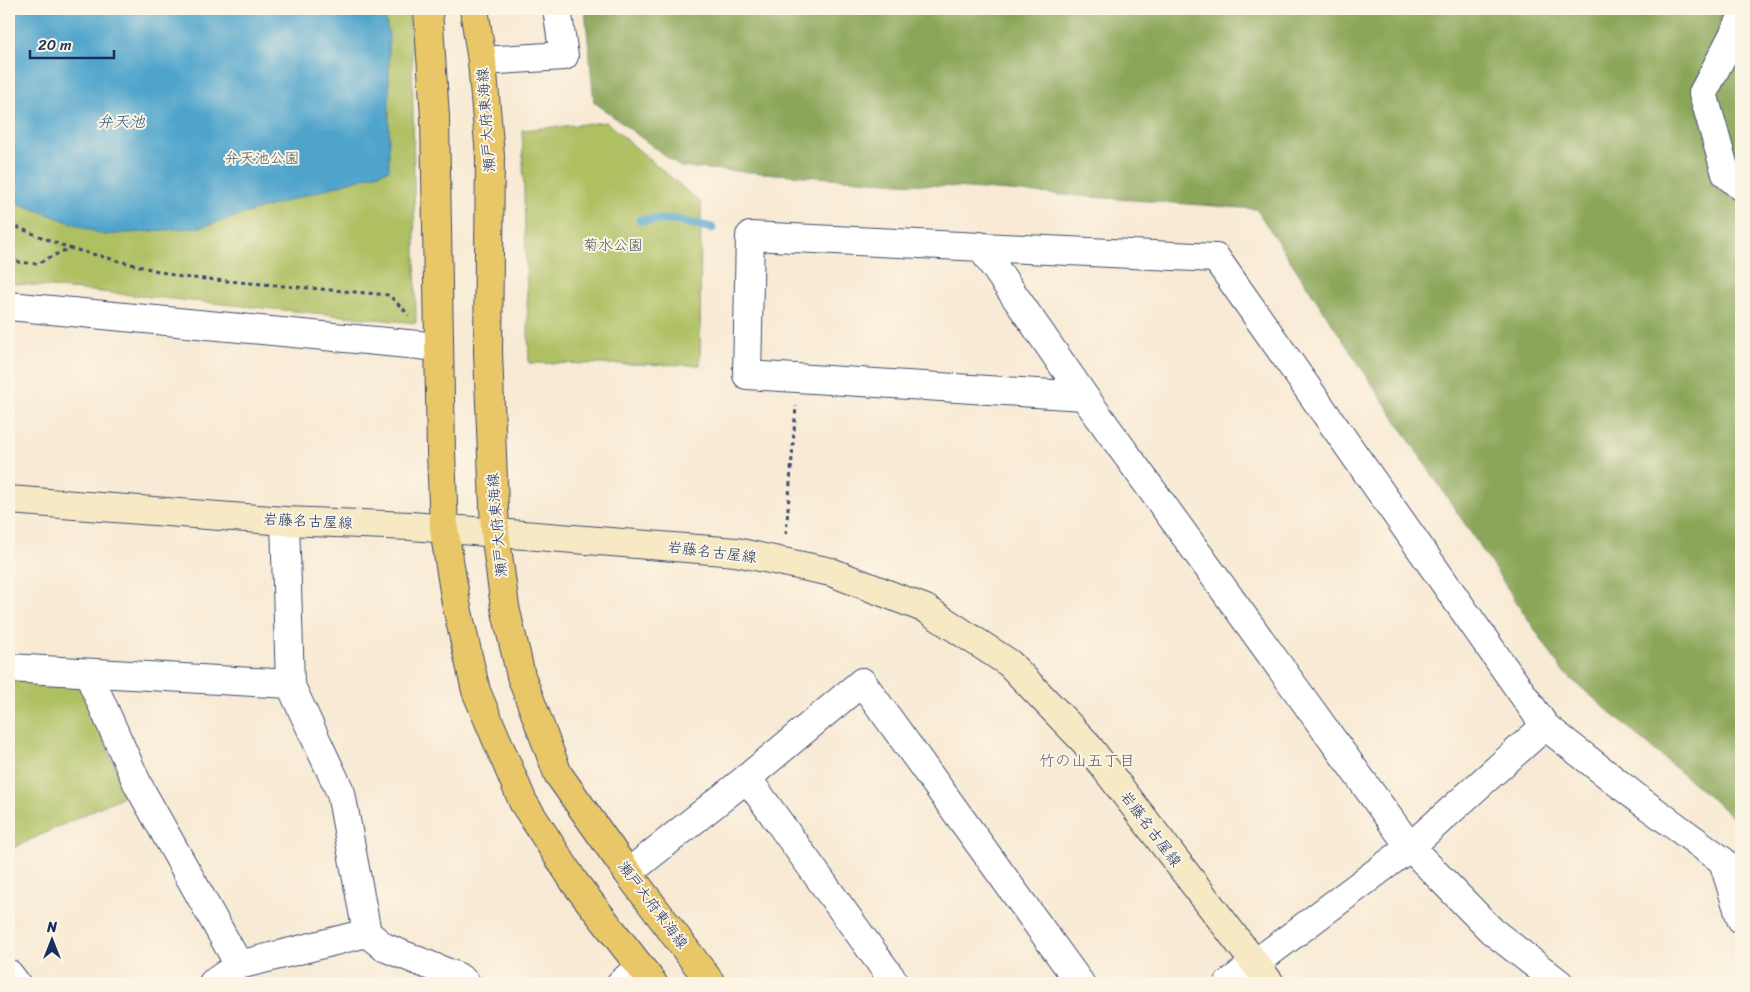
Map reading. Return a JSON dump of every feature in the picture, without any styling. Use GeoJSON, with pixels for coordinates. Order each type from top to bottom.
{"type":"FeatureCollection","features":[{"type":"Feature","properties":{"kind":"main road"},"geometry":{"type":"LineString","coordinates":[[428,9],[435,117],[444,529],[456,603],[476,691],[523,802],[638,978]]}},
{"type":"Feature","properties":{"kind":"main road","name":"瀬戸大府東海線"},"geometry":{"type":"LineString","coordinates":[[474,9],[482,61],[490,156],[488,352],[495,532],[505,607],[521,676],[558,774],[628,873],[711,983]]}},
{"type":"Feature","properties":{"kind":"main road","name":"岩藤名古屋線"},"geometry":{"type":"LineString","coordinates":[[9,500],[286,521],[411,526],[495,532],[736,552],[831,572],[926,610],[1009,664],[1084,742],[1262,974]]}},
{"type":"Feature","properties":{"kind":"street"},"geometry":{"type":"LineString","coordinates":[[482,61],[564,56],[557,9]]}},
{"type":"Feature","properties":{"kind":"street"},"geometry":{"type":"LineString","coordinates":[[1741,20],[1703,93],[1726,174],[1741,187]]}},
{"type":"Feature","properties":{"kind":"street"},"geometry":{"type":"LineString","coordinates":[[1084,396],[747,375],[750,236],[1216,258],[1545,726],[1641,801],[1723,861],[1741,919]]}},
{"type":"Feature","properties":{"kind":"street"},"geometry":{"type":"LineString","coordinates":[[980,246],[1084,396],[1410,848],[1492,930],[1559,983]]}},
{"type":"Feature","properties":{"kind":"street"},"geometry":{"type":"LineString","coordinates":[[9,306],[439,348]]}},
{"type":"Feature","properties":{"kind":"street"},"geometry":{"type":"LineString","coordinates":[[286,521],[290,684],[341,793],[367,933],[384,947],[458,977],[466,983]]}},
{"type":"Feature","properties":{"kind":"street"},"geometry":{"type":"LineString","coordinates":[[9,668],[290,684]]}},
{"type":"Feature","properties":{"kind":"street"},"geometry":{"type":"LineString","coordinates":[[88,673],[138,785],[239,965]]}},
{"type":"Feature","properties":{"kind":"street"},"geometry":{"type":"LineString","coordinates":[[628,873],[747,778],[862,682],[1080,983]]}},
{"type":"Feature","properties":{"kind":"street"},"geometry":{"type":"LineString","coordinates":[[1229,983],[1262,974],[1410,848],[1545,726]]}},
{"type":"Feature","properties":{"kind":"street"},"geometry":{"type":"LineString","coordinates":[[747,778],[895,983]]}},
{"type":"Feature","properties":{"kind":"street"},"geometry":{"type":"LineString","coordinates":[[213,983],[239,965],[367,933]]}},
{"type":"Feature","properties":{"kind":"street"},"geometry":{"type":"LineString","coordinates":[[9,974],[16,983]]}},
{"type":"Feature","properties":{"kind":"path"},"geometry":{"type":"LineString","coordinates":[[9,224],[69,248],[181,277],[389,295],[410,316]]}},
{"type":"Feature","properties":{"kind":"path"},"geometry":{"type":"LineString","coordinates":[[9,261],[37,264],[69,248]]}},
{"type":"Feature","properties":{"kind":"path"},"geometry":{"type":"LineString","coordinates":[[784,562],[798,378]]}},
{"type":"Feature","properties":{"kind":"green space","name":"弁天池"},"geometry":{"type":"Polygon","coordinates":[[[9,9],[408,9],[412,41],[416,323],[9,283],[9,9]]]}},
{"type":"Feature","properties":{"kind":"green space"},"geometry":{"type":"Polygon","coordinates":[[[585,9],[1741,9],[1741,824],[1563,672],[1256,209],[680,167],[594,102],[585,9]]]}},
{"type":"Feature","properties":{"kind":"green space","name":"菊水公園"},"geometry":{"type":"Polygon","coordinates":[[[606,122],[701,203],[700,365],[529,363],[522,130],[606,122]]]}},
{"type":"Feature","properties":{"kind":"green space"},"geometry":{"type":"Polygon","coordinates":[[[9,677],[80,681],[126,795],[9,850],[9,677]]]}},
{"type":"Feature","properties":{"kind":"water","name":"弁天池"},"geometry":{"type":"Polygon","coordinates":[[[9,9],[384,9],[389,37],[389,170],[201,227],[104,235],[9,200],[9,9]]]}},
{"type":"Feature","properties":{"kind":"waterway"},"geometry":{"type":"LineString","coordinates":[[640,220],[676,220],[712,228]]}},
{"type":"Feature","properties":{"kind":"district","name":"竹の山五丁目"},"geometry":{"type":"Point","coordinates":[1087,760]}},
{"type":"Feature","properties":{"kind":"park label","name":"弁天池公園"},"geometry":{"type":"Point","coordinates":[262,158]}}]}
